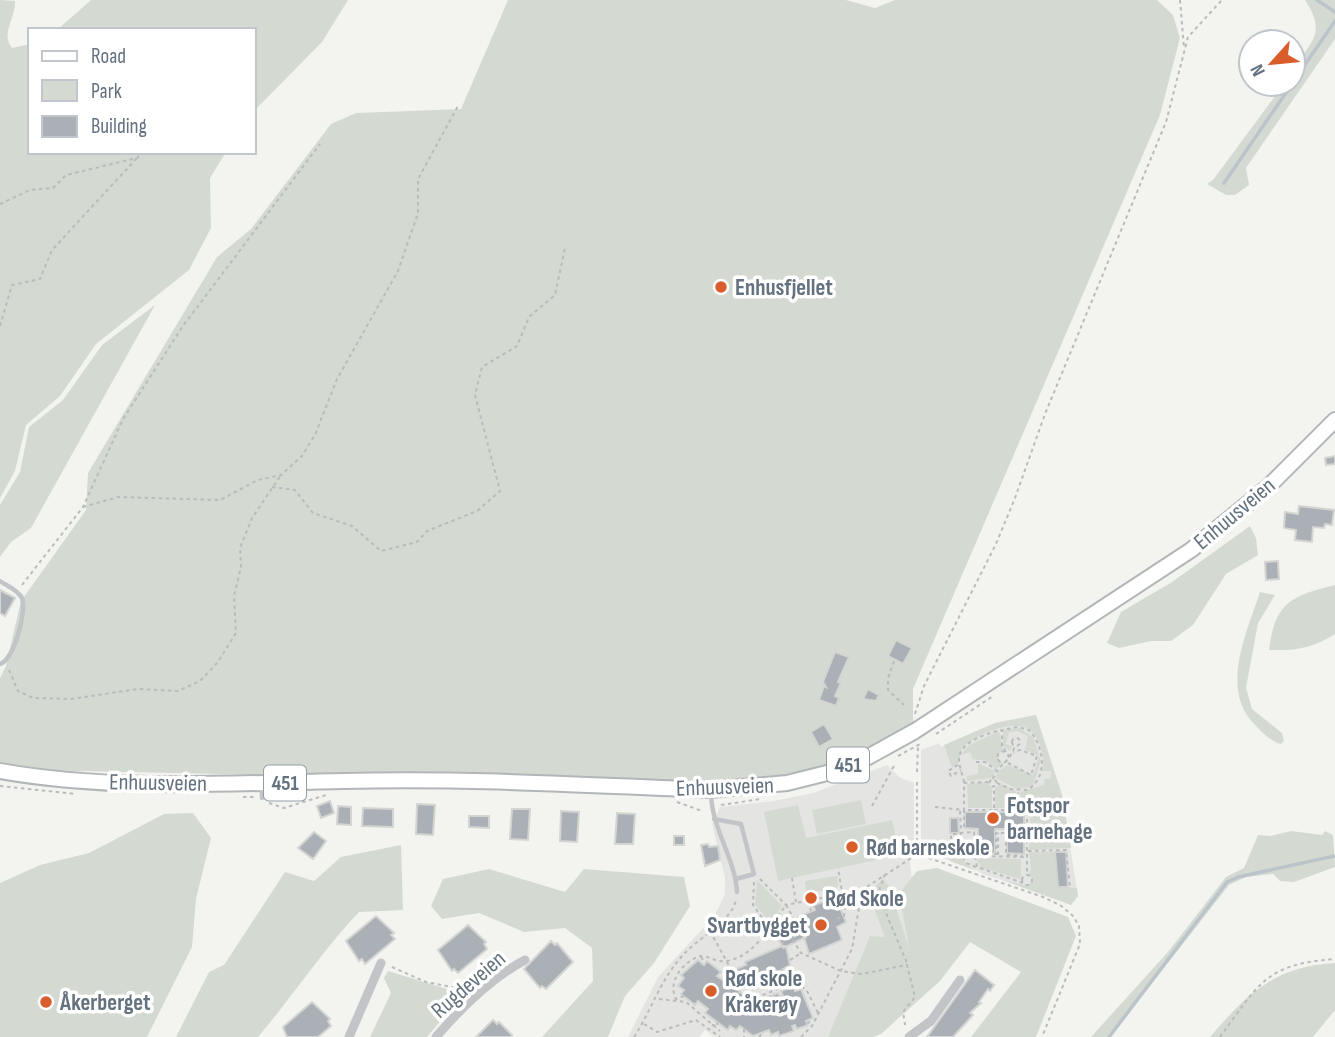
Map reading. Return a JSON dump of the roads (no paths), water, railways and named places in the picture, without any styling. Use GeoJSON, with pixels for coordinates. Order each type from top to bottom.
{"type":"FeatureCollection","features":[{"type":"Feature","properties":{"kind":"main road","name":"Enhuusveien"},"geometry":{"type":"LineString","coordinates":[[0,771],[68,780],[262,791],[393,780],[710,790],[787,783],[827,773],[868,757],[915,732],[1191,550],[1247,505],[1335,420]]}},
{"type":"Feature","properties":{"kind":"street","name":"Rugdeveien"},"geometry":{"type":"LineString","coordinates":[[436,1037],[456,1013],[510,968],[525,960]]}},
{"type":"Feature","properties":{"kind":"street"},"geometry":{"type":"LineString","coordinates":[[349,1037],[381,963]]}},
{"type":"Feature","properties":{"kind":"street"},"geometry":{"type":"LineString","coordinates":[[910,1036],[931,1021],[960,980]]}},
{"type":"Feature","properties":{"kind":"lane"},"geometry":{"type":"LineString","coordinates":[[0,581],[17,592],[23,601],[13,650],[3,663]]}},
{"type":"Feature","properties":{"kind":"lane"},"geometry":{"type":"LineString","coordinates":[[710,790],[714,819],[736,879],[737,892]]}},
{"type":"Feature","properties":{"kind":"lane"},"geometry":{"type":"LineString","coordinates":[[714,819],[741,824],[754,874],[736,879]]}},
{"type":"Feature","properties":{"kind":"waterway"},"geometry":{"type":"LineString","coordinates":[[1317,0],[1335,12]]}},
{"type":"Feature","properties":{"kind":"waterway"},"geometry":{"type":"LineString","coordinates":[[1307,62],[1335,21]]}},
{"type":"Feature","properties":{"kind":"waterway"},"geometry":{"type":"LineString","coordinates":[[1224,183],[1282,98]]}},
{"type":"Feature","properties":{"kind":"waterway"},"geometry":{"type":"LineString","coordinates":[[1109,1037],[1227,882],[1238,877],[1335,856]]}},
{"type":"Feature","properties":{"kind":"place","name":"Enhusfjellet"},"geometry":{"type":"Point","coordinates":[721,287]}},
{"type":"Feature","properties":{"kind":"place","name":"Fotspor barnehage"},"geometry":{"type":"Point","coordinates":[993,818]}},
{"type":"Feature","properties":{"kind":"place","name":"Rød barneskole"},"geometry":{"type":"Point","coordinates":[852,847]}},
{"type":"Feature","properties":{"kind":"place","name":"Rød Skole"},"geometry":{"type":"Point","coordinates":[811,898]}},
{"type":"Feature","properties":{"kind":"place","name":"Svartbygget"},"geometry":{"type":"Point","coordinates":[821,925]}},
{"type":"Feature","properties":{"kind":"place","name":"Rød skole Kråkerøy"},"geometry":{"type":"Point","coordinates":[711,991]}},
{"type":"Feature","properties":{"kind":"place","name":"Åkerberget"},"geometry":{"type":"Point","coordinates":[46,1002]}}]}
